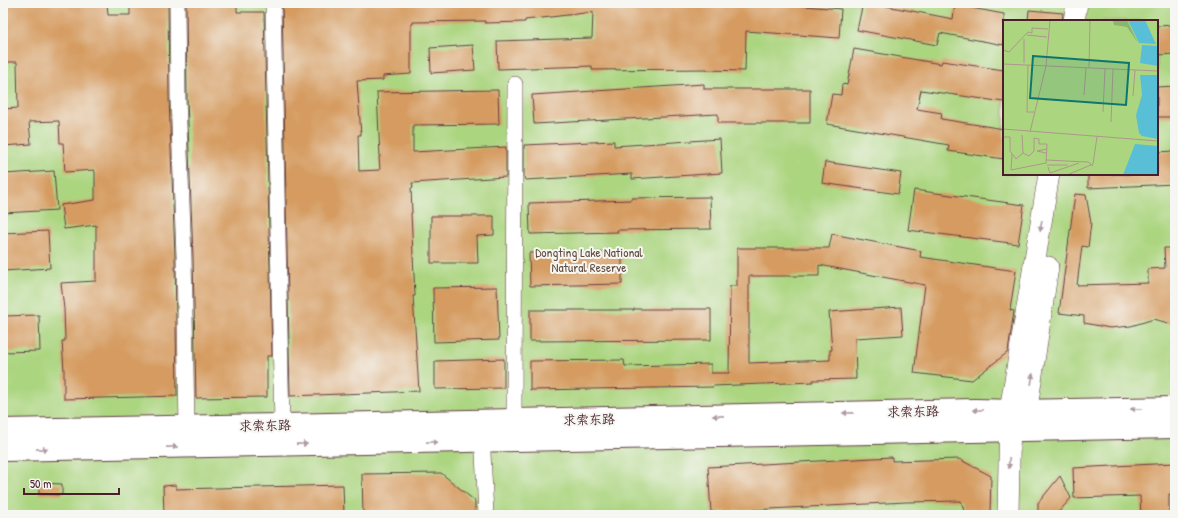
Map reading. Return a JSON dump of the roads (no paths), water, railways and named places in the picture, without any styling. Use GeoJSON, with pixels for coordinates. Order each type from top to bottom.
{"type":"FeatureCollection","features":[{"type":"Feature","properties":{"kind":"main road"},"geometry":{"type":"LineString","coordinates":[[1074,20],[1077,3]]}},
{"type":"Feature","properties":{"kind":"main road"},"geometry":{"type":"LineString","coordinates":[[1087,20],[1090,3]]}},
{"type":"Feature","properties":{"kind":"main road"},"geometry":{"type":"LineString","coordinates":[[1008,515],[1018,421],[1049,175]]}},
{"type":"Feature","properties":{"kind":"main road"},"geometry":{"type":"LineString","coordinates":[[1022,515],[1018,421],[1062,175]]}},
{"type":"Feature","properties":{"kind":"main road","name":"求索东路"},"geometry":{"type":"LineString","coordinates":[[3,430],[282,425],[482,431],[514,420],[975,410],[1018,421],[1175,408]]}},
{"type":"Feature","properties":{"kind":"main road","name":"求索东路"},"geometry":{"type":"LineString","coordinates":[[3,450],[482,431],[1018,421],[1175,427]]}},
{"type":"Feature","properties":{"kind":"street"},"geometry":{"type":"LineString","coordinates":[[177,3],[178,98],[184,257],[187,426]]}},
{"type":"Feature","properties":{"kind":"street"},"geometry":{"type":"LineString","coordinates":[[273,3],[282,425]]}},
{"type":"Feature","properties":{"kind":"street"},"geometry":{"type":"LineString","coordinates":[[514,420],[515,84]]}},
{"type":"Feature","properties":{"kind":"street"},"geometry":{"type":"LineString","coordinates":[[482,431],[486,515]]}},
{"type":"Feature","properties":{"kind":"park label","name":"Dongting Lake National Natural Reserve"},"geometry":{"type":"Point","coordinates":[589,260]}}]}
